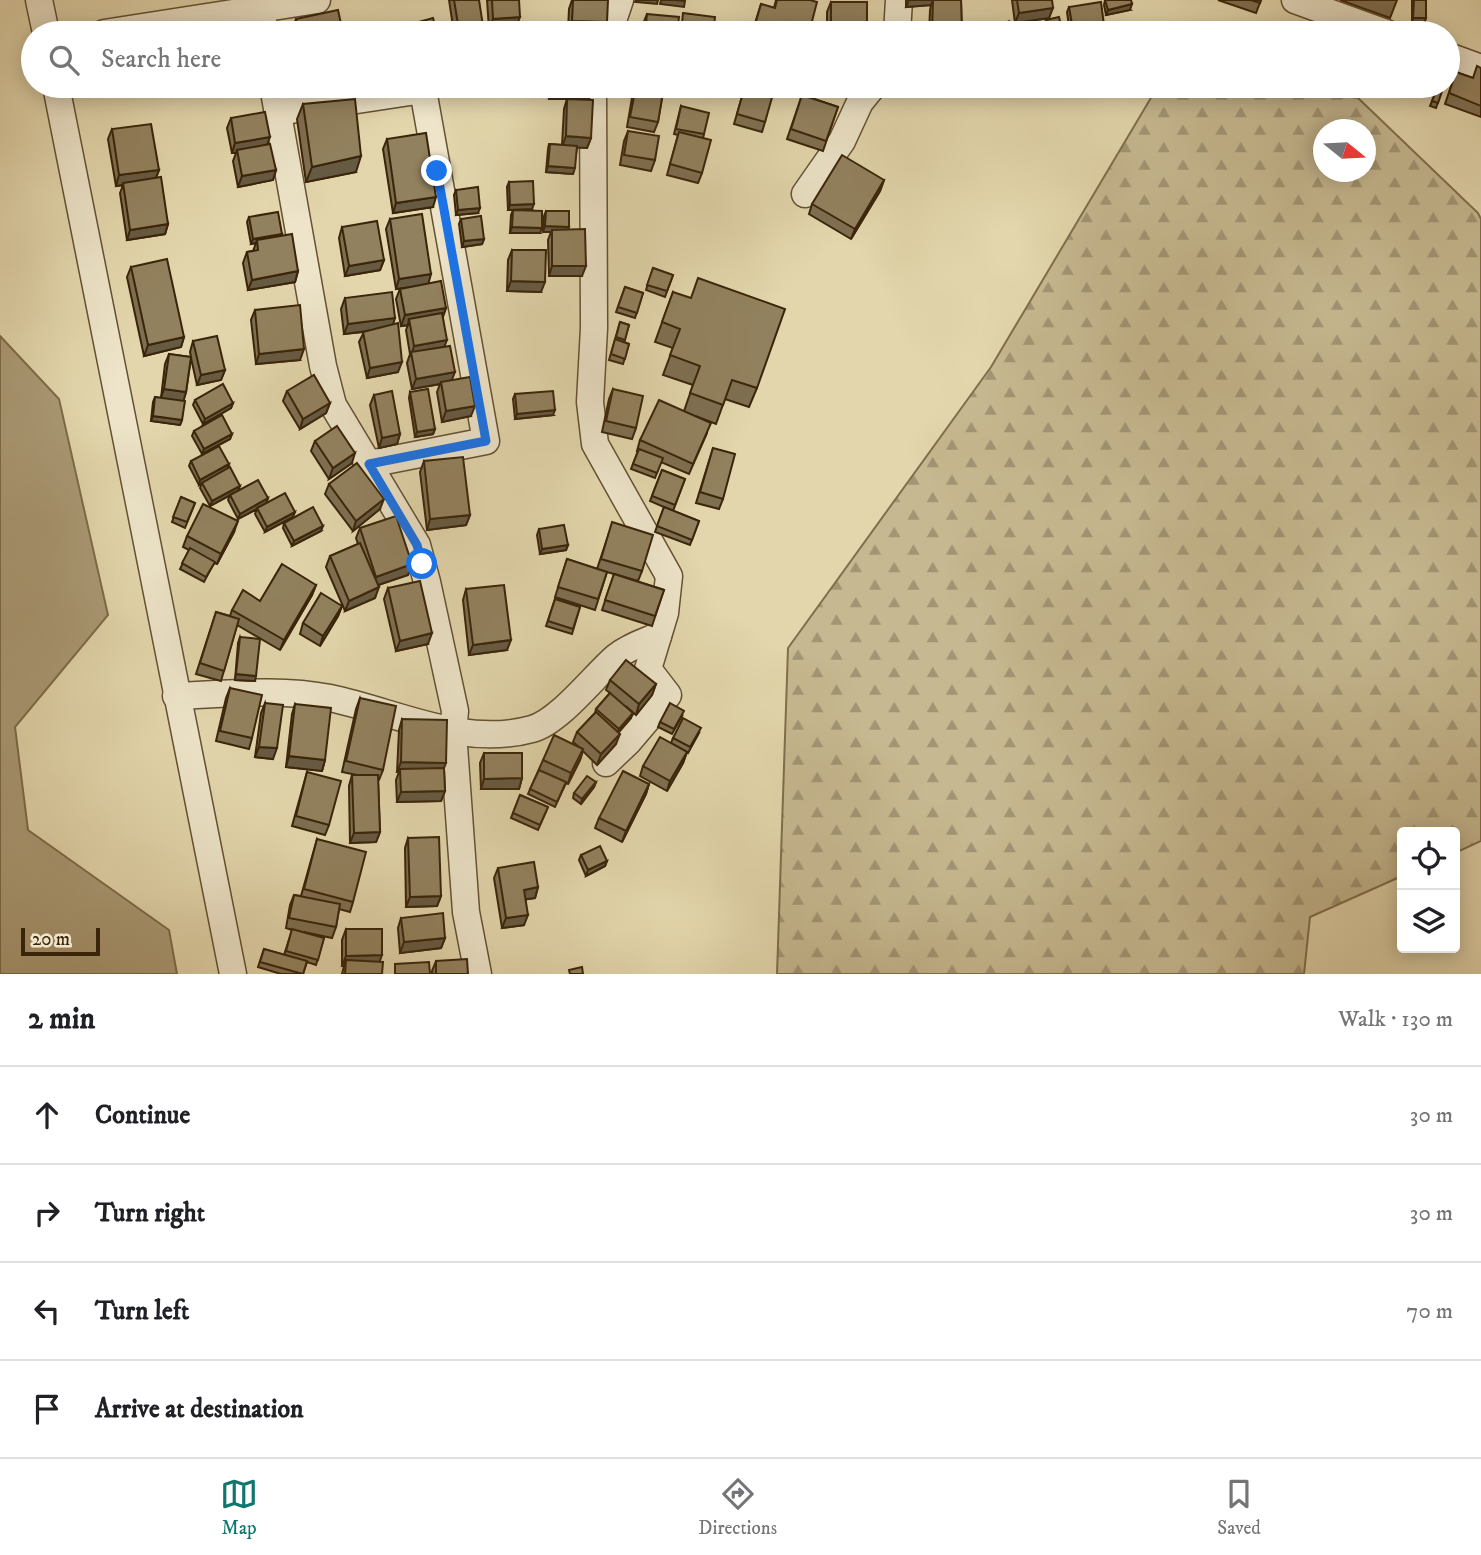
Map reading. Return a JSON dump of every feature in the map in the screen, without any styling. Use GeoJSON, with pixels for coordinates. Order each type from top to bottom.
{"type":"FeatureCollection","features":[{"type":"Feature","properties":{"kind":"street"},"geometry":{"type":"LineString","coordinates":[[39,0],[43,21]]}},
{"type":"Feature","properties":{"kind":"street"},"geometry":{"type":"LineString","coordinates":[[263,21],[317,0]]}},
{"type":"Feature","properties":{"kind":"street"},"geometry":{"type":"LineString","coordinates":[[613,21],[620,0]]}},
{"type":"Feature","properties":{"kind":"street"},"geometry":{"type":"LineString","coordinates":[[899,0],[899,21]]}},
{"type":"Feature","properties":{"kind":"street"},"geometry":{"type":"LineString","coordinates":[[1296,0],[1353,21]]}},
{"type":"Feature","properties":{"kind":"street"},"geometry":{"type":"LineString","coordinates":[[1460,60],[1481,68]]}},
{"type":"Feature","properties":{"kind":"street"},"geometry":{"type":"LineString","coordinates":[[58,98],[233,974]]}},
{"type":"Feature","properties":{"kind":"street"},"geometry":{"type":"LineString","coordinates":[[369,464],[486,441],[424,98]]}},
{"type":"Feature","properties":{"kind":"street"},"geometry":{"type":"LineString","coordinates":[[593,98],[594,328],[590,402],[595,444],[669,576],[665,613],[648,669],[668,695],[628,742],[606,763]]}},
{"type":"Feature","properties":{"kind":"street"},"geometry":{"type":"LineString","coordinates":[[805,194],[842,141],[863,98]]}},
{"type":"Feature","properties":{"kind":"street"},"geometry":{"type":"LineString","coordinates":[[275,99],[323,366],[333,405],[417,545],[427,582],[454,712],[453,732],[466,912],[478,974]]}},
{"type":"Feature","properties":{"kind":"street"},"geometry":{"type":"LineString","coordinates":[[176,696],[289,693],[330,698],[453,732],[498,735],[535,729],[568,705],[617,656],[634,645],[658,636]]}},
{"type":"Feature","properties":{"kind":"green space"},"geometry":{"type":"Polygon","coordinates":[[[1151,98],[1358,98],[1478,213],[1481,219],[1481,841],[1460,851],[1460,827],[1397,827],[1397,878],[1310,917],[1304,974],[777,974],[788,648],[991,367],[1151,98]]]}},
{"type":"Feature","properties":{"kind":"shaded area"},"geometry":{"type":"Polygon","coordinates":[[[0,336],[59,399],[108,615],[15,727],[28,830],[169,930],[177,974],[0,974],[0,336]]]}},
{"type":"Feature","properties":{"kind":"building"},"geometry":{"type":"Polygon","coordinates":[[[454,0],[479,0],[482,21],[458,21],[454,0]]]}},
{"type":"Feature","properties":{"kind":"building"},"geometry":{"type":"Polygon","coordinates":[[[492,0],[519,0],[520,17],[493,19],[492,0]]]}},
{"type":"Feature","properties":{"kind":"building"},"geometry":{"type":"Polygon","coordinates":[[[573,0],[608,0],[607,21],[572,21],[573,0]]]}},
{"type":"Feature","properties":{"kind":"building"},"geometry":{"type":"Polygon","coordinates":[[[777,0],[817,2],[812,21],[756,21],[761,4],[775,8],[777,0]]]}},
{"type":"Feature","properties":{"kind":"building"},"geometry":{"type":"Polygon","coordinates":[[[933,0],[961,0],[962,21],[932,21],[933,0]]]}},
{"type":"Feature","properties":{"kind":"building"},"geometry":{"type":"Polygon","coordinates":[[[1017,0],[1052,0],[1053,8],[1019,13],[1017,0]]]}},
{"type":"Feature","properties":{"kind":"building"},"geometry":{"type":"Polygon","coordinates":[[[1105,0],[1131,0],[1132,4],[1108,10],[1105,0]]]}},
{"type":"Feature","properties":{"kind":"building"},"geometry":{"type":"Polygon","coordinates":[[[1414,0],[1426,0],[1426,18],[1413,18],[1414,0]]]}},
{"type":"Feature","properties":{"kind":"building"},"geometry":{"type":"Polygon","coordinates":[[[831,2],[867,2],[867,21],[831,21],[831,2]]]}},
{"type":"Feature","properties":{"kind":"building"},"geometry":{"type":"Polygon","coordinates":[[[1101,2],[1103,21],[1071,21],[1069,7],[1101,2]]]}},
{"type":"Feature","properties":{"kind":"building"},"geometry":{"type":"Polygon","coordinates":[[[338,10],[340,21],[296,21],[338,10]]]}},
{"type":"Feature","properties":{"kind":"building"},"geometry":{"type":"Polygon","coordinates":[[[683,13],[715,17],[714,21],[682,21],[683,13]]]}},
{"type":"Feature","properties":{"kind":"building"},"geometry":{"type":"Polygon","coordinates":[[[647,14],[679,17],[678,21],[646,21],[647,14]]]}},
{"type":"Feature","properties":{"kind":"building"},"geometry":{"type":"Polygon","coordinates":[[[1059,17],[1060,21],[1046,21],[1059,17]]]}},
{"type":"Feature","properties":{"kind":"building"},"geometry":{"type":"Polygon","coordinates":[[[1477,66],[1481,68],[1481,106],[1460,97],[1460,73],[1473,78],[1477,66]]]}},
{"type":"Feature","properties":{"kind":"building"},"geometry":{"type":"Polygon","coordinates":[[[634,98],[662,98],[658,122],[630,117],[634,98]]]}},
{"type":"Feature","properties":{"kind":"building"},"geometry":{"type":"Polygon","coordinates":[[[742,98],[772,98],[765,122],[737,114],[742,98]]]}},
{"type":"Feature","properties":{"kind":"building"},"geometry":{"type":"Polygon","coordinates":[[[801,98],[811,98],[838,107],[826,141],[791,129],[801,98]]]}},
{"type":"Feature","properties":{"kind":"building"},"geometry":{"type":"Polygon","coordinates":[[[355,99],[361,156],[312,167],[303,104],[355,99]]]}},
{"type":"Feature","properties":{"kind":"building"},"geometry":{"type":"Polygon","coordinates":[[[567,99],[593,100],[591,138],[566,136],[567,99]]]}},
{"type":"Feature","properties":{"kind":"building"},"geometry":{"type":"Polygon","coordinates":[[[681,106],[709,113],[704,134],[676,129],[681,106]]]}},
{"type":"Feature","properties":{"kind":"building"},"geometry":{"type":"Polygon","coordinates":[[[265,112],[270,137],[235,143],[231,118],[265,112]]]}},
{"type":"Feature","properties":{"kind":"building"},"geometry":{"type":"Polygon","coordinates":[[[151,124],[159,170],[119,175],[112,129],[151,124]]]}},
{"type":"Feature","properties":{"kind":"building"},"geometry":{"type":"Polygon","coordinates":[[[628,131],[659,136],[655,160],[624,155],[628,131]]]}},
{"type":"Feature","properties":{"kind":"building"},"geometry":{"type":"Polygon","coordinates":[[[679,132],[711,140],[702,173],[670,164],[679,132]]]}},
{"type":"Feature","properties":{"kind":"building"},"geometry":{"type":"Polygon","coordinates":[[[426,133],[436,197],[396,203],[387,139],[426,133]]]}},
{"type":"Feature","properties":{"kind":"building"},"geometry":{"type":"Polygon","coordinates":[[[270,144],[276,170],[242,176],[237,150],[270,144]]]}},
{"type":"Feature","properties":{"kind":"building"},"geometry":{"type":"Polygon","coordinates":[[[550,144],[577,146],[575,168],[548,166],[550,144]]]}},
{"type":"Feature","properties":{"kind":"building"},"geometry":{"type":"Polygon","coordinates":[[[842,155],[884,180],[855,229],[812,204],[842,155]]]}},
{"type":"Feature","properties":{"kind":"building"},"geometry":{"type":"Polygon","coordinates":[[[161,177],[168,224],[130,230],[123,183],[161,177]]]}},
{"type":"Feature","properties":{"kind":"building"},"geometry":{"type":"Polygon","coordinates":[[[533,181],[534,204],[510,205],[509,182],[533,181]]]}},
{"type":"Feature","properties":{"kind":"building"},"geometry":{"type":"Polygon","coordinates":[[[478,187],[480,208],[458,210],[456,190],[478,187]]]}},
{"type":"Feature","properties":{"kind":"building"},"geometry":{"type":"Polygon","coordinates":[[[513,210],[542,211],[542,228],[512,227],[513,210]]]}},
{"type":"Feature","properties":{"kind":"building"},"geometry":{"type":"Polygon","coordinates":[[[546,211],[569,211],[569,227],[545,226],[546,211]]]}},
{"type":"Feature","properties":{"kind":"building"},"geometry":{"type":"Polygon","coordinates":[[[278,212],[282,234],[253,239],[249,217],[278,212]]]}},
{"type":"Feature","properties":{"kind":"building"},"geometry":{"type":"Polygon","coordinates":[[[422,214],[431,274],[399,279],[390,219],[422,214]]]}},
{"type":"Feature","properties":{"kind":"building"},"geometry":{"type":"Polygon","coordinates":[[[481,216],[484,239],[464,241],[461,219],[481,216]]]}},
{"type":"Feature","properties":{"kind":"building"},"geometry":{"type":"Polygon","coordinates":[[[377,221],[384,260],[349,266],[342,227],[377,221]]]}},
{"type":"Feature","properties":{"kind":"building"},"geometry":{"type":"Polygon","coordinates":[[[585,229],[586,266],[552,266],[552,230],[585,229]]]}},
{"type":"Feature","properties":{"kind":"building"},"geometry":{"type":"Polygon","coordinates":[[[292,234],[298,271],[252,280],[247,252],[258,250],[257,240],[292,234]]]}},
{"type":"Feature","properties":{"kind":"building"},"geometry":{"type":"Polygon","coordinates":[[[512,250],[546,250],[545,282],[511,281],[512,250]]]}},
{"type":"Feature","properties":{"kind":"building"},"geometry":{"type":"Polygon","coordinates":[[[167,259],[184,337],[148,345],[131,267],[167,259]]]}},
{"type":"Feature","properties":{"kind":"building"},"geometry":{"type":"Polygon","coordinates":[[[653,268],[673,275],[667,291],[647,285],[653,268]]]}},
{"type":"Feature","properties":{"kind":"building"},"geometry":{"type":"Polygon","coordinates":[[[698,278],[785,309],[757,388],[732,380],[723,405],[690,393],[700,366],[670,355],[680,329],[662,322],[673,292],[691,298],[698,278]]]}},
{"type":"Feature","properties":{"kind":"building"},"geometry":{"type":"Polygon","coordinates":[[[441,281],[446,308],[405,315],[400,289],[441,281]]]}},
{"type":"Feature","properties":{"kind":"building"},"geometry":{"type":"Polygon","coordinates":[[[625,287],[643,293],[637,313],[618,307],[625,287]]]}},
{"type":"Feature","properties":{"kind":"building"},"geometry":{"type":"Polygon","coordinates":[[[392,292],[395,318],[348,324],[345,298],[392,292]]]}},
{"type":"Feature","properties":{"kind":"building"},"geometry":{"type":"Polygon","coordinates":[[[300,305],[304,349],[259,354],[255,310],[300,305]]]}},
{"type":"Feature","properties":{"kind":"building"},"geometry":{"type":"Polygon","coordinates":[[[442,313],[447,340],[414,346],[409,319],[442,313]]]}},
{"type":"Feature","properties":{"kind":"building"},"geometry":{"type":"Polygon","coordinates":[[[620,322],[629,325],[625,340],[616,337],[620,322]]]}},
{"type":"Feature","properties":{"kind":"building"},"geometry":{"type":"Polygon","coordinates":[[[398,323],[402,362],[370,368],[363,332],[398,323]]]}},
{"type":"Feature","properties":{"kind":"building"},"geometry":{"type":"Polygon","coordinates":[[[217,336],[225,370],[201,375],[193,341],[217,336]]]}},
{"type":"Feature","properties":{"kind":"building"},"geometry":{"type":"Polygon","coordinates":[[[615,339],[629,344],[625,359],[611,354],[615,339]]]}},
{"type":"Feature","properties":{"kind":"building"},"geometry":{"type":"Polygon","coordinates":[[[450,346],[455,372],[416,379],[411,352],[450,346]]]}},
{"type":"Feature","properties":{"kind":"building"},"geometry":{"type":"Polygon","coordinates":[[[169,354],[191,357],[186,392],[164,389],[169,354]]]}},
{"type":"Feature","properties":{"kind":"building"},"geometry":{"type":"Polygon","coordinates":[[[314,375],[330,403],[303,419],[287,391],[314,375]]]}},
{"type":"Feature","properties":{"kind":"building"},"geometry":{"type":"Polygon","coordinates":[[[470,377],[475,406],[446,411],[441,382],[470,377]]]}},
{"type":"Feature","properties":{"kind":"building"},"geometry":{"type":"Polygon","coordinates":[[[223,384],[233,403],[205,419],[195,400],[223,384]]]}},
{"type":"Feature","properties":{"kind":"building"},"geometry":{"type":"Polygon","coordinates":[[[428,389],[435,429],[417,432],[410,392],[428,389]]]}},
{"type":"Feature","properties":{"kind":"building"},"geometry":{"type":"Polygon","coordinates":[[[613,389],[643,396],[636,428],[606,421],[613,389]]]}},
{"type":"Feature","properties":{"kind":"building"},"geometry":{"type":"Polygon","coordinates":[[[392,391],[400,434],[382,438],[374,395],[392,391]]]}},
{"type":"Feature","properties":{"kind":"building"},"geometry":{"type":"Polygon","coordinates":[[[553,391],[555,410],[517,414],[515,394],[553,391]]]}},
{"type":"Feature","properties":{"kind":"building"},"geometry":{"type":"Polygon","coordinates":[[[155,397],[185,401],[182,420],[153,416],[155,397]]]}},
{"type":"Feature","properties":{"kind":"building"},"geometry":{"type":"Polygon","coordinates":[[[659,400],[711,423],[693,464],[640,440],[659,400]]]}},
{"type":"Feature","properties":{"kind":"building"},"geometry":{"type":"Polygon","coordinates":[[[222,415],[232,434],[204,449],[194,431],[222,415]]]}},
{"type":"Feature","properties":{"kind":"building"},"geometry":{"type":"Polygon","coordinates":[[[337,426],[355,453],[333,468],[315,441],[337,426]]]}},
{"type":"Feature","properties":{"kind":"building"},"geometry":{"type":"Polygon","coordinates":[[[219,446],[229,464],[200,480],[191,461],[219,446]]]}},
{"type":"Feature","properties":{"kind":"building"},"geometry":{"type":"Polygon","coordinates":[[[713,448],[735,454],[723,499],[700,492],[713,448]]]}},
{"type":"Feature","properties":{"kind":"building"},"geometry":{"type":"Polygon","coordinates":[[[639,449],[663,458],[657,473],[633,464],[639,449]]]}},
{"type":"Feature","properties":{"kind":"building"},"geometry":{"type":"Polygon","coordinates":[[[463,457],[470,515],[430,519],[424,461],[463,457]]]}},
{"type":"Feature","properties":{"kind":"building"},"geometry":{"type":"Polygon","coordinates":[[[357,463],[384,499],[356,521],[329,484],[357,463]]]}},
{"type":"Feature","properties":{"kind":"building"},"geometry":{"type":"Polygon","coordinates":[[[230,467],[240,486],[212,501],[202,483],[230,467]]]}},
{"type":"Feature","properties":{"kind":"building"},"geometry":{"type":"Polygon","coordinates":[[[662,470],[685,479],[675,505],[652,496],[662,470]]]}},
{"type":"Feature","properties":{"kind":"building"},"geometry":{"type":"Polygon","coordinates":[[[258,480],[268,498],[240,514],[230,495],[258,480]]]}},
{"type":"Feature","properties":{"kind":"building"},"geometry":{"type":"Polygon","coordinates":[[[285,493],[295,512],[267,527],[257,508],[285,493]]]}},
{"type":"Feature","properties":{"kind":"building"},"geometry":{"type":"Polygon","coordinates":[[[181,497],[195,503],[187,522],[173,517],[181,497]]]}},
{"type":"Feature","properties":{"kind":"building"},"geometry":{"type":"Polygon","coordinates":[[[203,504],[238,521],[221,554],[187,536],[203,504]]]}},
{"type":"Feature","properties":{"kind":"building"},"geometry":{"type":"Polygon","coordinates":[[[313,507],[323,526],[294,541],[284,523],[313,507]]]}},
{"type":"Feature","properties":{"kind":"building"},"geometry":{"type":"Polygon","coordinates":[[[664,507],[699,521],[692,540],[657,526],[664,507]]]}},
{"type":"Feature","properties":{"kind":"building"},"geometry":{"type":"Polygon","coordinates":[[[396,516],[412,564],[376,577],[360,528],[396,516]]]}},
{"type":"Feature","properties":{"kind":"building"},"geometry":{"type":"Polygon","coordinates":[[[612,522],[653,535],[642,571],[601,559],[612,522]]]}},
{"type":"Feature","properties":{"kind":"building"},"geometry":{"type":"Polygon","coordinates":[[[564,525],[568,545],[542,549],[539,529],[564,525]]]}},
{"type":"Feature","properties":{"kind":"building"},"geometry":{"type":"Polygon","coordinates":[[[360,543],[379,587],[349,601],[330,556],[360,543]]]}},
{"type":"Feature","properties":{"kind":"building"},"geometry":{"type":"Polygon","coordinates":[[[190,548],[215,562],[206,577],[182,563],[190,548]]]}},
{"type":"Feature","properties":{"kind":"building"},"geometry":{"type":"Polygon","coordinates":[[[567,559],[607,572],[598,599],[558,587],[567,559]]]}},
{"type":"Feature","properties":{"kind":"building"},"geometry":{"type":"Polygon","coordinates":[[[282,564],[316,585],[284,640],[232,610],[243,590],[260,601],[282,564]]]}},
{"type":"Feature","properties":{"kind":"building"},"geometry":{"type":"Polygon","coordinates":[[[614,574],[664,590],[655,616],[605,600],[614,574]]]}},
{"type":"Feature","properties":{"kind":"building"},"geometry":{"type":"Polygon","coordinates":[[[420,581],[432,633],[400,641],[388,588],[420,581]]]}},
{"type":"Feature","properties":{"kind":"building"},"geometry":{"type":"Polygon","coordinates":[[[504,585],[511,640],[473,645],[466,589],[504,585]]]}},
{"type":"Feature","properties":{"kind":"building"},"geometry":{"type":"Polygon","coordinates":[[[321,593],[342,606],[323,636],[303,623],[321,593]]]}},
{"type":"Feature","properties":{"kind":"building"},"geometry":{"type":"Polygon","coordinates":[[[555,599],[580,607],[573,629],[548,621],[555,599]]]}},
{"type":"Feature","properties":{"kind":"building"},"geometry":{"type":"Polygon","coordinates":[[[216,612],[239,619],[224,671],[200,663],[216,612]]]}},
{"type":"Feature","properties":{"kind":"building"},"geometry":{"type":"Polygon","coordinates":[[[240,637],[260,639],[256,676],[236,674],[240,637]]]}},
{"type":"Feature","properties":{"kind":"building"},"geometry":{"type":"Polygon","coordinates":[[[626,660],[656,684],[639,704],[610,680],[626,660]]]}},
{"type":"Feature","properties":{"kind":"building"},"geometry":{"type":"Polygon","coordinates":[[[230,688],[262,695],[252,738],[220,731],[230,688]]]}},
{"type":"Feature","properties":{"kind":"building"},"geometry":{"type":"Polygon","coordinates":[[[610,693],[633,713],[619,729],[596,709],[610,693]]]}},
{"type":"Feature","properties":{"kind":"building"},"geometry":{"type":"Polygon","coordinates":[[[360,698],[396,706],[383,770],[346,761],[360,698]]]}},
{"type":"Feature","properties":{"kind":"building"},"geometry":{"type":"Polygon","coordinates":[[[265,703],[283,705],[277,748],[259,747],[265,703]]]}},
{"type":"Feature","properties":{"kind":"building"},"geometry":{"type":"Polygon","coordinates":[[[670,703],[684,711],[674,729],[660,722],[670,703]]]}},
{"type":"Feature","properties":{"kind":"building"},"geometry":{"type":"Polygon","coordinates":[[[295,704],[331,708],[325,760],[289,756],[295,704]]]}},
{"type":"Feature","properties":{"kind":"building"},"geometry":{"type":"Polygon","coordinates":[[[596,712],[620,734],[601,754],[577,732],[596,712]]]}},
{"type":"Feature","properties":{"kind":"building"},"geometry":{"type":"Polygon","coordinates":[[[683,718],[701,728],[690,747],[673,738],[683,718]]]}},
{"type":"Feature","properties":{"kind":"building"},"geometry":{"type":"Polygon","coordinates":[[[402,719],[447,720],[446,763],[401,762],[402,719]]]}},
{"type":"Feature","properties":{"kind":"building"},"geometry":{"type":"Polygon","coordinates":[[[554,735],[583,749],[571,773],[543,760],[554,735]]]}},
{"type":"Feature","properties":{"kind":"building"},"geometry":{"type":"Polygon","coordinates":[[[660,737],[687,752],[670,781],[643,766],[660,737]]]}},
{"type":"Feature","properties":{"kind":"building"},"geometry":{"type":"Polygon","coordinates":[[[484,753],[522,753],[522,778],[484,779],[484,753]]]}},
{"type":"Feature","properties":{"kind":"building"},"geometry":{"type":"Polygon","coordinates":[[[444,768],[445,791],[401,792],[400,769],[444,768]]]}},
{"type":"Feature","properties":{"kind":"building"},"geometry":{"type":"Polygon","coordinates":[[[539,770],[566,782],[557,802],[530,789],[539,770]]]}},
{"type":"Feature","properties":{"kind":"building"},"geometry":{"type":"Polygon","coordinates":[[[623,771],[649,784],[626,831],[599,818],[623,771]]]}},
{"type":"Feature","properties":{"kind":"building"},"geometry":{"type":"Polygon","coordinates":[[[307,772],[341,781],[329,825],[296,816],[307,772]]]}},
{"type":"Feature","properties":{"kind":"building"},"geometry":{"type":"Polygon","coordinates":[[[352,775],[378,775],[380,832],[354,833],[352,775]]]}},
{"type":"Feature","properties":{"kind":"building"},"geometry":{"type":"Polygon","coordinates":[[[587,776],[596,782],[582,799],[574,793],[587,776]]]}},
{"type":"Feature","properties":{"kind":"building"},"geometry":{"type":"Polygon","coordinates":[[[520,795],[548,807],[540,825],[513,813],[520,795]]]}},
{"type":"Feature","properties":{"kind":"building"},"geometry":{"type":"Polygon","coordinates":[[[439,837],[441,896],[410,897],[408,838],[439,837]]]}},
{"type":"Feature","properties":{"kind":"building"},"geometry":{"type":"Polygon","coordinates":[[[317,839],[366,852],[353,902],[304,889],[317,839]]]}},
{"type":"Feature","properties":{"kind":"building"},"geometry":{"type":"Polygon","coordinates":[[[600,846],[607,861],[588,870],[581,855],[600,846]]]}},
{"type":"Feature","properties":{"kind":"building"},"geometry":{"type":"Polygon","coordinates":[[[534,862],[538,887],[524,890],[528,915],[506,918],[498,868],[534,862]]]}},
{"type":"Feature","properties":{"kind":"building"},"geometry":{"type":"Polygon","coordinates":[[[294,895],[340,904],[336,927],[289,918],[294,895]]]}},
{"type":"Feature","properties":{"kind":"building"},"geometry":{"type":"Polygon","coordinates":[[[443,913],[445,938],[404,942],[401,918],[443,913]]]}},
{"type":"Feature","properties":{"kind":"building"},"geometry":{"type":"Polygon","coordinates":[[[292,929],[324,938],[318,960],[286,951],[292,929]]]}},
{"type":"Feature","properties":{"kind":"building"},"geometry":{"type":"Polygon","coordinates":[[[346,929],[382,929],[382,955],[346,956],[346,929]]]}},
{"type":"Feature","properties":{"kind":"building"},"geometry":{"type":"Polygon","coordinates":[[[264,949],[307,961],[303,974],[260,962],[264,949]]]}},
{"type":"Feature","properties":{"kind":"building"},"geometry":{"type":"Polygon","coordinates":[[[467,959],[468,974],[436,974],[436,961],[467,959]]]}},
{"type":"Feature","properties":{"kind":"building"},"geometry":{"type":"Polygon","coordinates":[[[346,960],[383,962],[382,974],[345,974],[346,960]]]}},
{"type":"Feature","properties":{"kind":"building"},"geometry":{"type":"Polygon","coordinates":[[[429,962],[430,974],[395,974],[395,964],[429,962]]]}},
{"type":"Feature","properties":{"kind":"building"},"geometry":{"type":"Polygon","coordinates":[[[582,967],[583,974],[570,974],[569,970],[582,967]]]}},
{"type":"Feature","properties":{"kind":"route"},"geometry":{"type":"LineString","coordinates":[[422,564],[417,545],[369,464],[486,441],[437,171]]}}]}
